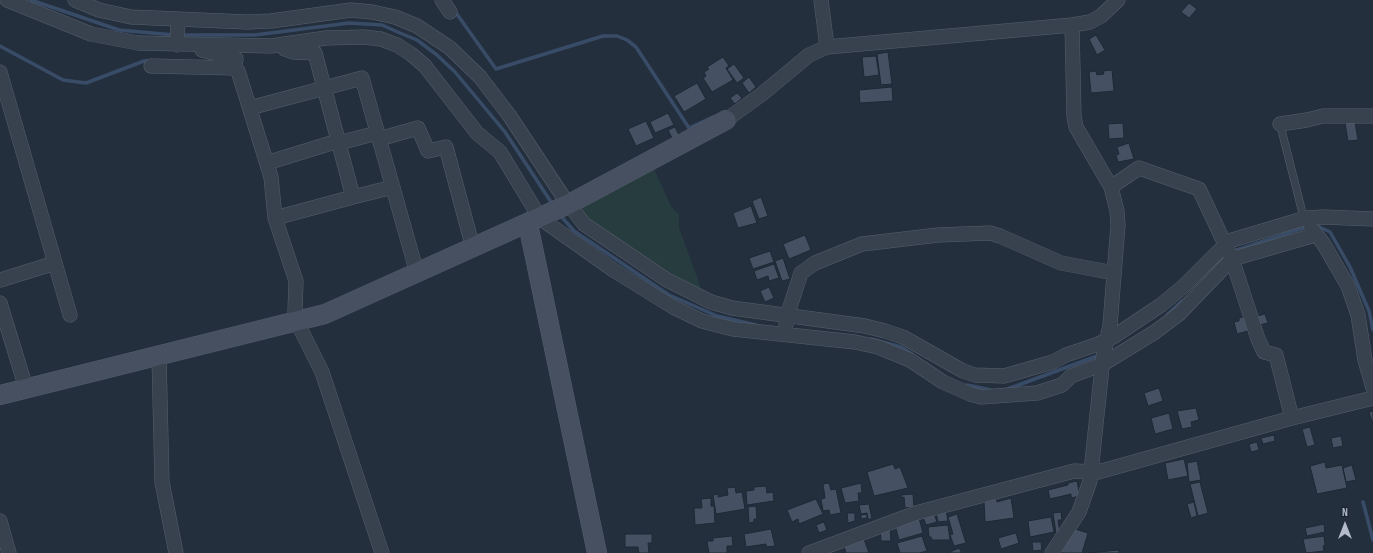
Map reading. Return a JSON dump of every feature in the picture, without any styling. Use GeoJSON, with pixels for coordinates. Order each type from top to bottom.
{"type":"FeatureCollection","features":[{"type":"Feature","properties":{"kind":"street"},"geometry":{"type":"LineString","coordinates":[[7,0],[91,34],[122,41],[364,6],[417,26],[433,35],[465,62],[494,94],[509,115],[549,214],[597,553]]}},
{"type":"Feature","properties":{"kind":"street"},"geometry":{"type":"LineString","coordinates":[[75,0],[99,10],[177,33],[205,52],[236,59],[234,65]]}},
{"type":"Feature","properties":{"kind":"street"},"geometry":{"type":"LineString","coordinates":[[442,0],[450,12]]}},
{"type":"Feature","properties":{"kind":"street"},"geometry":{"type":"LineString","coordinates":[[821,0],[827,47]]}},
{"type":"Feature","properties":{"kind":"street"},"geometry":{"type":"LineString","coordinates":[[0,395],[325,314],[549,214],[726,120],[762,94],[809,55],[827,47],[1072,25],[1090,22],[1100,16],[1118,0]]}},
{"type":"Feature","properties":{"kind":"street"},"geometry":{"type":"LineString","coordinates":[[1052,553],[1079,512],[1085,498],[1091,472],[1118,226],[1117,211],[1112,187],[1076,127],[1074,116],[1072,25]]}},
{"type":"Feature","properties":{"kind":"street"},"geometry":{"type":"LineString","coordinates":[[195,45],[284,44],[326,38],[364,37],[382,39],[397,45],[425,66],[477,133],[500,152],[549,214],[615,271],[689,315],[725,328],[865,326],[885,331],[920,346],[975,375],[991,377],[1004,376],[1053,362],[1066,355],[1105,352],[1155,332],[1179,314],[1228,252],[1234,239],[1309,225]]}},
{"type":"Feature","properties":{"kind":"street"},"geometry":{"type":"LineString","coordinates":[[284,44],[285,49],[293,52],[314,53],[353,197]]}},
{"type":"Feature","properties":{"kind":"street"},"geometry":{"type":"LineString","coordinates":[[151,66],[234,65]]}},
{"type":"Feature","properties":{"kind":"street"},"geometry":{"type":"LineString","coordinates":[[234,65],[238,71],[271,177],[278,217],[296,281],[295,311],[297,322],[322,372],[382,553]]}},
{"type":"Feature","properties":{"kind":"street"},"geometry":{"type":"LineString","coordinates":[[0,72],[70,315]]}},
{"type":"Feature","properties":{"kind":"street"},"geometry":{"type":"LineString","coordinates":[[256,106],[362,78],[417,273]]}},
{"type":"Feature","properties":{"kind":"street"},"geometry":{"type":"LineString","coordinates":[[1280,124],[1323,116],[1373,116]]}},
{"type":"Feature","properties":{"kind":"street"},"geometry":{"type":"LineString","coordinates":[[273,160],[338,142],[418,128],[428,151],[446,147],[473,248]]}},
{"type":"Feature","properties":{"kind":"street"},"geometry":{"type":"LineString","coordinates":[[1112,187],[1139,168],[1199,189],[1228,252],[1258,339],[1264,352],[1276,355],[1292,418]]}},
{"type":"Feature","properties":{"kind":"street"},"geometry":{"type":"LineString","coordinates":[[278,217],[393,188]]}},
{"type":"Feature","properties":{"kind":"street"},"geometry":{"type":"LineString","coordinates":[[549,214],[584,224],[595,233],[685,290],[711,302],[786,327],[878,347],[910,360],[943,382],[970,394],[981,397],[1037,393],[1062,385],[1071,376],[1105,352],[1128,328],[1161,305],[1228,252],[1309,225],[1323,217],[1373,219]]}},
{"type":"Feature","properties":{"kind":"street"},"geometry":{"type":"LineString","coordinates":[[1309,225],[1323,242],[1348,286],[1358,315],[1365,360],[1373,388]]}},
{"type":"Feature","properties":{"kind":"street"},"geometry":{"type":"LineString","coordinates":[[786,327],[801,273],[815,263],[862,244],[938,235],[990,233],[1061,262],[1114,273]]}},
{"type":"Feature","properties":{"kind":"street"},"geometry":{"type":"LineString","coordinates":[[0,280],[55,263]]}},
{"type":"Feature","properties":{"kind":"street"},"geometry":{"type":"LineString","coordinates":[[0,303],[26,388]]}},
{"type":"Feature","properties":{"kind":"street"},"geometry":{"type":"LineString","coordinates":[[159,356],[162,482],[176,553]]}},
{"type":"Feature","properties":{"kind":"street"},"geometry":{"type":"LineString","coordinates":[[809,553],[916,513],[1074,471],[1098,472],[1292,418],[1373,398]]}},
{"type":"Feature","properties":{"kind":"street"},"geometry":{"type":"LineString","coordinates":[[0,521],[9,553]]}},
{"type":"Feature","properties":{"kind":"lane"},"geometry":{"type":"LineString","coordinates":[[1280,124],[1309,225]]}},
{"type":"Feature","properties":{"kind":"green space"},"geometry":{"type":"Polygon","coordinates":[[[653,167],[672,208],[679,214],[679,228],[701,288],[690,285],[636,251],[589,220],[583,212],[582,204],[653,167]]]}},
{"type":"Feature","properties":{"kind":"building"},"geometry":{"type":"Polygon","coordinates":[[[1189,3],[1197,9],[1189,18],[1181,12],[1189,3]]]}},
{"type":"Feature","properties":{"kind":"building"},"geometry":{"type":"Polygon","coordinates":[[[1096,35],[1105,50],[1097,55],[1089,39],[1096,35]]]}},
{"type":"Feature","properties":{"kind":"building"},"geometry":{"type":"Polygon","coordinates":[[[888,52],[892,84],[881,85],[877,54],[888,52]]]}},
{"type":"Feature","properties":{"kind":"building"},"geometry":{"type":"Polygon","coordinates":[[[876,56],[879,75],[864,77],[862,57],[876,56]]]}},
{"type":"Feature","properties":{"kind":"building"},"geometry":{"type":"Polygon","coordinates":[[[723,57],[729,66],[726,68],[733,80],[712,92],[703,78],[706,76],[704,72],[709,69],[707,67],[723,57]]]}},
{"type":"Feature","properties":{"kind":"building"},"geometry":{"type":"Polygon","coordinates":[[[734,64],[744,78],[737,83],[727,69],[734,64]]]}},
{"type":"Feature","properties":{"kind":"building"},"geometry":{"type":"Polygon","coordinates":[[[1112,70],[1114,91],[1091,93],[1089,72],[1096,71],[1097,75],[1104,74],[1103,71],[1112,70]]]}},
{"type":"Feature","properties":{"kind":"building"},"geometry":{"type":"Polygon","coordinates":[[[749,77],[756,87],[749,93],[742,83],[749,77]]]}},
{"type":"Feature","properties":{"kind":"building"},"geometry":{"type":"Polygon","coordinates":[[[697,83],[706,99],[684,112],[674,96],[697,83]]]}},
{"type":"Feature","properties":{"kind":"building"},"geometry":{"type":"Polygon","coordinates":[[[892,87],[893,101],[860,103],[859,90],[892,87]]]}},
{"type":"Feature","properties":{"kind":"building"},"geometry":{"type":"Polygon","coordinates":[[[737,93],[742,98],[735,104],[730,98],[737,93]]]}},
{"type":"Feature","properties":{"kind":"building"},"geometry":{"type":"Polygon","coordinates":[[[668,113],[674,125],[655,133],[650,122],[668,113]]]}},
{"type":"Feature","properties":{"kind":"building"},"geometry":{"type":"Polygon","coordinates":[[[646,121],[654,138],[636,146],[628,129],[646,121]]]}},
{"type":"Feature","properties":{"kind":"building"},"geometry":{"type":"Polygon","coordinates":[[[1355,122],[1358,140],[1348,141],[1345,123],[1355,122]]]}},
{"type":"Feature","properties":{"kind":"building"},"geometry":{"type":"Polygon","coordinates":[[[1123,123],[1124,138],[1109,139],[1108,124],[1123,123]]]}},
{"type":"Feature","properties":{"kind":"building"},"geometry":{"type":"Polygon","coordinates":[[[675,127],[679,135],[672,138],[668,130],[675,127]]]}},
{"type":"Feature","properties":{"kind":"building"},"geometry":{"type":"Polygon","coordinates":[[[1129,143],[1134,159],[1118,162],[1116,155],[1119,154],[1117,147],[1129,143]]]}},
{"type":"Feature","properties":{"kind":"building"},"geometry":{"type":"Polygon","coordinates":[[[761,197],[768,216],[759,219],[752,201],[761,197]]]}},
{"type":"Feature","properties":{"kind":"building"},"geometry":{"type":"Polygon","coordinates":[[[751,206],[757,223],[738,228],[733,213],[751,206]]]}},
{"type":"Feature","properties":{"kind":"building"},"geometry":{"type":"Polygon","coordinates":[[[805,235],[811,250],[789,259],[783,244],[805,235]]]}},
{"type":"Feature","properties":{"kind":"building"},"geometry":{"type":"Polygon","coordinates":[[[770,251],[774,262],[753,269],[749,258],[770,251]]]}},
{"type":"Feature","properties":{"kind":"building"},"geometry":{"type":"Polygon","coordinates":[[[783,258],[790,279],[782,281],[775,261],[783,258]]]}},
{"type":"Feature","properties":{"kind":"building"},"geometry":{"type":"Polygon","coordinates":[[[774,264],[779,278],[769,281],[768,276],[757,280],[754,271],[774,264]]]}},
{"type":"Feature","properties":{"kind":"building"},"geometry":{"type":"Polygon","coordinates":[[[769,287],[774,298],[765,302],[760,291],[769,287]]]}},
{"type":"Feature","properties":{"kind":"building"},"geometry":{"type":"Polygon","coordinates":[[[1265,314],[1268,323],[1259,325],[1257,316],[1265,314]]]}},
{"type":"Feature","properties":{"kind":"building"},"geometry":{"type":"Polygon","coordinates":[[[1247,316],[1251,330],[1237,334],[1234,322],[1239,321],[1239,318],[1247,316]]]}},
{"type":"Feature","properties":{"kind":"building"},"geometry":{"type":"Polygon","coordinates":[[[1159,388],[1163,401],[1148,406],[1144,393],[1159,388]]]}},
{"type":"Feature","properties":{"kind":"building"},"geometry":{"type":"Polygon","coordinates":[[[1196,408],[1199,420],[1191,422],[1192,427],[1182,429],[1177,411],[1196,408]]]}},
{"type":"Feature","properties":{"kind":"building"},"geometry":{"type":"Polygon","coordinates":[[[1373,411],[1373,422],[1372,422],[1369,412],[1373,411]]]}},
{"type":"Feature","properties":{"kind":"building"},"geometry":{"type":"Polygon","coordinates":[[[1169,413],[1173,429],[1155,434],[1151,418],[1169,413]]]}},
{"type":"Feature","properties":{"kind":"building"},"geometry":{"type":"Polygon","coordinates":[[[1310,427],[1315,445],[1307,447],[1302,429],[1310,427]]]}},
{"type":"Feature","properties":{"kind":"building"},"geometry":{"type":"Polygon","coordinates":[[[1274,435],[1275,441],[1263,444],[1261,438],[1274,435]]]}},
{"type":"Feature","properties":{"kind":"building"},"geometry":{"type":"Polygon","coordinates":[[[1341,436],[1343,446],[1333,448],[1331,438],[1341,436]]]}},
{"type":"Feature","properties":{"kind":"building"},"geometry":{"type":"Polygon","coordinates":[[[1257,442],[1259,450],[1251,452],[1249,444],[1257,442]]]}},
{"type":"Feature","properties":{"kind":"building"},"geometry":{"type":"Polygon","coordinates":[[[1184,459],[1188,476],[1168,480],[1165,463],[1184,459]]]}},
{"type":"Feature","properties":{"kind":"building"},"geometry":{"type":"Polygon","coordinates":[[[1197,461],[1201,480],[1189,482],[1187,463],[1197,461]]]}},
{"type":"Feature","properties":{"kind":"building"},"geometry":{"type":"Polygon","coordinates":[[[1325,462],[1326,468],[1342,465],[1347,488],[1317,494],[1310,466],[1325,462]]]}},
{"type":"Feature","properties":{"kind":"building"},"geometry":{"type":"Polygon","coordinates":[[[893,464],[895,469],[900,467],[908,488],[874,496],[867,472],[893,464]]]}},
{"type":"Feature","properties":{"kind":"building"},"geometry":{"type":"Polygon","coordinates":[[[1352,465],[1356,480],[1346,482],[1343,468],[1352,465]]]}},
{"type":"Feature","properties":{"kind":"building"},"geometry":{"type":"Polygon","coordinates":[[[1077,481],[1080,496],[1071,498],[1071,494],[1050,499],[1048,490],[1077,481]]]}},
{"type":"Feature","properties":{"kind":"building"},"geometry":{"type":"Polygon","coordinates":[[[1200,482],[1208,513],[1198,516],[1190,484],[1200,482]]]}},
{"type":"Feature","properties":{"kind":"building"},"geometry":{"type":"Polygon","coordinates":[[[829,483],[831,490],[836,489],[841,513],[830,515],[829,510],[823,511],[821,499],[825,498],[823,484],[829,483]]]}},
{"type":"Feature","properties":{"kind":"building"},"geometry":{"type":"Polygon","coordinates":[[[861,483],[862,493],[858,493],[859,501],[845,503],[841,488],[861,483]]]}},
{"type":"Feature","properties":{"kind":"building"},"geometry":{"type":"Polygon","coordinates":[[[766,486],[767,493],[773,492],[774,501],[747,505],[746,491],[754,490],[754,487],[766,486]]]}},
{"type":"Feature","properties":{"kind":"building"},"geometry":{"type":"Polygon","coordinates":[[[735,487],[736,493],[742,492],[745,509],[716,514],[713,495],[718,494],[718,497],[728,495],[727,488],[735,487]]]}},
{"type":"Feature","properties":{"kind":"building"},"geometry":{"type":"Polygon","coordinates":[[[913,494],[914,507],[905,508],[904,497],[902,498],[901,495],[913,494]]]}},
{"type":"Feature","properties":{"kind":"building"},"geometry":{"type":"Polygon","coordinates":[[[996,497],[997,502],[1011,498],[1014,518],[985,522],[984,501],[996,497]]]}},
{"type":"Feature","properties":{"kind":"building"},"geometry":{"type":"Polygon","coordinates":[[[711,498],[711,506],[714,506],[715,523],[695,525],[694,508],[702,508],[701,499],[711,498]]]}},
{"type":"Feature","properties":{"kind":"building"},"geometry":{"type":"Polygon","coordinates":[[[816,499],[823,514],[799,524],[798,519],[792,522],[787,510],[816,499]]]}},
{"type":"Feature","properties":{"kind":"building"},"geometry":{"type":"Polygon","coordinates":[[[1194,502],[1197,516],[1191,518],[1187,504],[1194,502]]]}},
{"type":"Feature","properties":{"kind":"building"},"geometry":{"type":"Polygon","coordinates":[[[869,504],[872,519],[868,519],[867,513],[861,514],[859,505],[869,504]]]}},
{"type":"Feature","properties":{"kind":"building"},"geometry":{"type":"Polygon","coordinates":[[[756,506],[757,519],[754,519],[754,522],[749,523],[748,507],[756,506]]]}},
{"type":"Feature","properties":{"kind":"building"},"geometry":{"type":"Polygon","coordinates":[[[946,510],[948,521],[938,522],[936,512],[946,510]]]}},
{"type":"Feature","properties":{"kind":"building"},"geometry":{"type":"Polygon","coordinates":[[[1061,512],[1062,520],[1058,520],[1060,533],[1056,533],[1053,513],[1061,512]]]}},
{"type":"Feature","properties":{"kind":"building"},"geometry":{"type":"Polygon","coordinates":[[[847,513],[855,513],[855,521],[848,523],[847,513]]]}},
{"type":"Feature","properties":{"kind":"building"},"geometry":{"type":"Polygon","coordinates":[[[867,514],[867,518],[861,519],[861,515],[867,514]]]}},
{"type":"Feature","properties":{"kind":"building"},"geometry":{"type":"Polygon","coordinates":[[[934,514],[937,522],[926,525],[923,517],[934,514]]]}},
{"type":"Feature","properties":{"kind":"building"},"geometry":{"type":"Polygon","coordinates":[[[957,514],[966,543],[954,546],[950,535],[953,534],[948,517],[957,514]]]}},
{"type":"Feature","properties":{"kind":"building"},"geometry":{"type":"Polygon","coordinates":[[[1051,517],[1054,532],[1030,537],[1028,521],[1051,517]]]}},
{"type":"Feature","properties":{"kind":"building"},"geometry":{"type":"Polygon","coordinates":[[[919,518],[923,533],[899,540],[895,525],[919,518]]]}},
{"type":"Feature","properties":{"kind":"building"},"geometry":{"type":"Polygon","coordinates":[[[824,522],[827,530],[819,533],[816,525],[824,522]]]}},
{"type":"Feature","properties":{"kind":"building"},"geometry":{"type":"Polygon","coordinates":[[[1324,524],[1325,532],[1307,536],[1305,528],[1324,524]]]}},
{"type":"Feature","properties":{"kind":"building"},"geometry":{"type":"Polygon","coordinates":[[[948,525],[950,540],[932,540],[931,537],[929,537],[928,527],[948,525]]]}},
{"type":"Feature","properties":{"kind":"building"},"geometry":{"type":"Polygon","coordinates":[[[890,528],[891,541],[881,541],[880,529],[890,528]]]}},
{"type":"Feature","properties":{"kind":"building"},"geometry":{"type":"Polygon","coordinates":[[[771,529],[775,546],[766,547],[766,544],[746,547],[744,534],[771,529]]]}},
{"type":"Feature","properties":{"kind":"building"},"geometry":{"type":"Polygon","coordinates":[[[1075,529],[1088,533],[1082,553],[1062,553],[1061,551],[1075,529]]]}},
{"type":"Feature","properties":{"kind":"building"},"geometry":{"type":"Polygon","coordinates":[[[1016,533],[1019,543],[1001,549],[998,538],[1016,533]]]}},
{"type":"Feature","properties":{"kind":"building"},"geometry":{"type":"Polygon","coordinates":[[[625,534],[652,534],[652,543],[648,543],[649,553],[639,553],[638,547],[625,547],[625,534]]]}},
{"type":"Feature","properties":{"kind":"building"},"geometry":{"type":"Polygon","coordinates":[[[732,536],[733,546],[727,546],[727,553],[709,553],[707,541],[713,541],[713,538],[732,536]]]}},
{"type":"Feature","properties":{"kind":"building"},"geometry":{"type":"Polygon","coordinates":[[[922,536],[927,551],[919,553],[900,553],[897,543],[922,536]]]}},
{"type":"Feature","properties":{"kind":"building"},"geometry":{"type":"Polygon","coordinates":[[[1324,536],[1324,551],[1306,553],[1303,539],[1324,536]]]}},
{"type":"Feature","properties":{"kind":"building"},"geometry":{"type":"Polygon","coordinates":[[[864,539],[869,553],[846,553],[844,546],[864,539]]]}},
{"type":"Feature","properties":{"kind":"building"},"geometry":{"type":"Polygon","coordinates":[[[1032,542],[1041,542],[1042,550],[1033,551],[1032,542]]]}},
{"type":"Feature","properties":{"kind":"building"},"geometry":{"type":"Polygon","coordinates":[[[959,548],[962,553],[950,553],[950,552],[959,548]]]}},
{"type":"Feature","properties":{"kind":"building"},"geometry":{"type":"Polygon","coordinates":[[[1119,550],[1119,553],[1088,553],[1119,550]]]}},
{"type":"Feature","properties":{"kind":"waterway"},"geometry":{"type":"LineString","coordinates":[[31,0],[119,30],[174,35]]}},
{"type":"Feature","properties":{"kind":"waterway"},"geometry":{"type":"LineString","coordinates":[[454,10],[496,69],[603,36],[617,36],[627,40],[636,47],[689,128],[713,117]]}},
{"type":"Feature","properties":{"kind":"waterway"},"geometry":{"type":"LineString","coordinates":[[181,35],[255,35],[349,23],[382,25],[417,40],[437,55],[455,72],[505,132],[553,205]]}},
{"type":"Feature","properties":{"kind":"waterway"},"geometry":{"type":"LineString","coordinates":[[0,46],[63,80],[86,83],[144,61],[152,61]]}},
{"type":"Feature","properties":{"kind":"waterway"},"geometry":{"type":"LineString","coordinates":[[560,215],[574,231],[669,295],[717,316],[756,325]]}},
{"type":"Feature","properties":{"kind":"waterway"},"geometry":{"type":"LineString","coordinates":[[1315,225],[1330,232],[1350,267],[1369,311],[1373,330]]}},
{"type":"Feature","properties":{"kind":"waterway"},"geometry":{"type":"LineString","coordinates":[[1231,252],[1309,226]]}},
{"type":"Feature","properties":{"kind":"waterway"},"geometry":{"type":"LineString","coordinates":[[1167,315],[1182,301]]}},
{"type":"Feature","properties":{"kind":"waterway"},"geometry":{"type":"LineString","coordinates":[[871,339],[901,347],[912,354]]}},
{"type":"Feature","properties":{"kind":"waterway"},"geometry":{"type":"LineString","coordinates":[[1005,390],[1100,355]]}},
{"type":"Feature","properties":{"kind":"waterway"},"geometry":{"type":"LineString","coordinates":[[967,385],[991,390]]}},
{"type":"Feature","properties":{"kind":"waterway"},"geometry":{"type":"LineString","coordinates":[[1363,502],[1373,540]]}}]}
